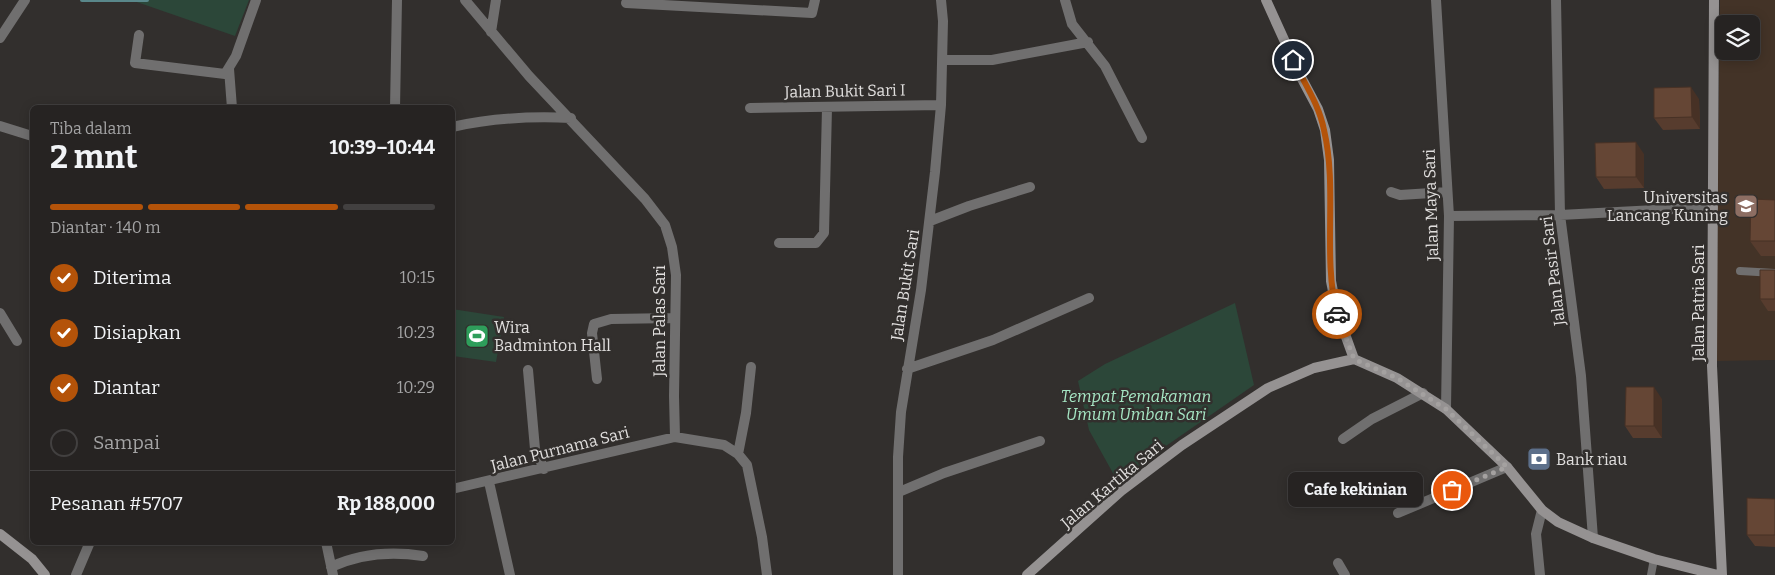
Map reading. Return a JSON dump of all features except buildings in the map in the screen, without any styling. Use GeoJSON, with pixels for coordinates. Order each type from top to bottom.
{"type":"FeatureCollection","features":[{"type":"Feature","properties":{"kind":"street"},"geometry":{"type":"LineString","coordinates":[[0,38],[25,0]]}},
{"type":"Feature","properties":{"kind":"street"},"geometry":{"type":"LineString","coordinates":[[139,35],[136,63],[219,75],[225,74],[229,69],[256,0]]}},
{"type":"Feature","properties":{"kind":"street"},"geometry":{"type":"LineString","coordinates":[[395,105],[396,0]]}},
{"type":"Feature","properties":{"kind":"street","name":"Jalan Palas Sari"},"geometry":{"type":"LineString","coordinates":[[465,0],[529,76],[645,199],[665,225],[672,247],[676,275],[674,318],[676,437]]}},
{"type":"Feature","properties":{"kind":"street"},"geometry":{"type":"LineString","coordinates":[[491,32],[496,0]]}},
{"type":"Feature","properties":{"kind":"street"},"geometry":{"type":"LineString","coordinates":[[626,3],[812,13],[815,0]]}},
{"type":"Feature","properties":{"kind":"street","name":"Jalan Bukit Sari"},"geometry":{"type":"LineString","coordinates":[[898,575],[900,492],[898,457],[907,369],[930,221],[941,105],[943,21],[941,0]]}},
{"type":"Feature","properties":{"kind":"street"},"geometry":{"type":"LineString","coordinates":[[1066,0],[1072,24],[1106,66],[1142,138]]}},
{"type":"Feature","properties":{"kind":"street"},"geometry":{"type":"LineString","coordinates":[[1266,0],[1301,77],[1318,109],[1325,130],[1329,160],[1331,281],[1337,312],[1354,359],[1397,378],[1446,409],[1507,467],[1542,510],[1558,522],[1593,538],[1654,559],[1720,575]]}},
{"type":"Feature","properties":{"kind":"street","name":"Jalan Maya Sari"},"geometry":{"type":"LineString","coordinates":[[1436,0],[1449,216],[1446,409]]}},
{"type":"Feature","properties":{"kind":"street","name":"Jalan Pasir Sari"},"geometry":{"type":"LineString","coordinates":[[1556,0],[1560,215],[1581,376],[1593,538]]}},
{"type":"Feature","properties":{"kind":"street","name":"Jalan Patria Sari"},"geometry":{"type":"LineString","coordinates":[[1714,0],[1712,366],[1720,575]]}},
{"type":"Feature","properties":{"kind":"street"},"geometry":{"type":"LineString","coordinates":[[942,60],[992,60],[1088,42]]}},
{"type":"Feature","properties":{"kind":"street"},"geometry":{"type":"LineString","coordinates":[[229,69],[232,105]]}},
{"type":"Feature","properties":{"kind":"street","name":"Jalan Bukit Sari I"},"geometry":{"type":"LineString","coordinates":[[750,108],[941,105]]}},
{"type":"Feature","properties":{"kind":"street"},"geometry":{"type":"LineString","coordinates":[[779,243],[816,243],[824,233],[827,108]]}},
{"type":"Feature","properties":{"kind":"street"},"geometry":{"type":"LineString","coordinates":[[455,126],[493,119],[531,116],[570,118]]}},
{"type":"Feature","properties":{"kind":"street"},"geometry":{"type":"LineString","coordinates":[[0,126],[30,135]]}},
{"type":"Feature","properties":{"kind":"street"},"geometry":{"type":"LineString","coordinates":[[930,221],[969,206],[1030,187]]}},
{"type":"Feature","properties":{"kind":"street"},"geometry":{"type":"LineString","coordinates":[[1391,192],[1400,195],[1447,192]]}},
{"type":"Feature","properties":{"kind":"street"},"geometry":{"type":"LineString","coordinates":[[1449,216],[1560,215],[1713,207]]}},
{"type":"Feature","properties":{"kind":"street"},"geometry":{"type":"LineString","coordinates":[[907,369],[993,340],[1089,298]]}},
{"type":"Feature","properties":{"kind":"street"},"geometry":{"type":"LineString","coordinates":[[0,312],[17,341]]}},
{"type":"Feature","properties":{"kind":"street"},"geometry":{"type":"LineString","coordinates":[[597,379],[592,333],[594,324],[611,319],[674,318]]}},
{"type":"Feature","properties":{"kind":"street","name":"Jalan Kartika Sari"},"geometry":{"type":"LineString","coordinates":[[1026,575],[1121,491],[1182,445],[1268,388],[1314,368],[1354,359]]}},
{"type":"Feature","properties":{"kind":"street"},"geometry":{"type":"LineString","coordinates":[[738,454],[746,413],[751,367]]}},
{"type":"Feature","properties":{"kind":"street"},"geometry":{"type":"LineString","coordinates":[[528,370],[535,449],[544,469]]}},
{"type":"Feature","properties":{"kind":"street"},"geometry":{"type":"LineString","coordinates":[[1344,439],[1372,419],[1423,393]]}},
{"type":"Feature","properties":{"kind":"street"},"geometry":{"type":"LineString","coordinates":[[676,437],[724,445],[738,454],[747,465],[762,537],[767,575]]}},
{"type":"Feature","properties":{"kind":"street","name":"Jalan Purnama Sari"},"geometry":{"type":"LineString","coordinates":[[455,488],[676,437]]}},
{"type":"Feature","properties":{"kind":"street"},"geometry":{"type":"LineString","coordinates":[[900,492],[944,473],[1040,441]]}},
{"type":"Feature","properties":{"kind":"street"},"geometry":{"type":"LineString","coordinates":[[1398,513],[1507,467]]}},
{"type":"Feature","properties":{"kind":"street"},"geometry":{"type":"LineString","coordinates":[[489,482],[510,575]]}},
{"type":"Feature","properties":{"kind":"street"},"geometry":{"type":"LineString","coordinates":[[1540,575],[1536,534],[1542,510]]}},
{"type":"Feature","properties":{"kind":"street"},"geometry":{"type":"LineString","coordinates":[[0,534],[32,559],[45,575]]}},
{"type":"Feature","properties":{"kind":"street"},"geometry":{"type":"LineString","coordinates":[[76,575],[89,545]]}},
{"type":"Feature","properties":{"kind":"street"},"geometry":{"type":"LineString","coordinates":[[327,545],[332,571],[350,558],[378,554],[423,556]]}},
{"type":"Feature","properties":{"kind":"street"},"geometry":{"type":"LineString","coordinates":[[1338,563],[1345,575]]}},
{"type":"Feature","properties":{"kind":"lane"},"geometry":{"type":"LineString","coordinates":[[1740,271],[1775,273]]}},
{"type":"Feature","properties":{"kind":"lane"},"geometry":{"type":"LineString","coordinates":[[1651,575],[1654,559]]}},
{"type":"Feature","properties":{"kind":"shaded area","name":"Universitas Lancang Kuning"},"geometry":{"type":"Polygon","coordinates":[[[1720,0],[1775,0],[1775,360],[1716,361],[1719,60],[1760,60],[1760,15],[1720,15],[1720,0]]]}},
{"type":"Feature","properties":{"kind":"green space"},"geometry":{"type":"Polygon","coordinates":[[[131,0],[249,0],[235,36],[131,0]]]}},
{"type":"Feature","properties":{"kind":"green space","name":"Tempat Pemakaman Umum Umban Sari"},"geometry":{"type":"Polygon","coordinates":[[[1235,303],[1254,385],[1163,448],[1119,484],[1089,430],[1078,381],[1105,364],[1235,303]]]}},
{"type":"Feature","properties":{"kind":"green space","name":"Wira Badminton Hall"},"geometry":{"type":"Polygon","coordinates":[[[455,309],[504,317],[496,362],[455,356],[455,309]]]}},
{"type":"Feature","properties":{"kind":"waterway"},"geometry":{"type":"LineString","coordinates":[[82,0],[147,0]]}},
{"type":"Feature","properties":{"kind":"way so far"},"geometry":{"type":"LineString","coordinates":[[1337,314],[1354,359],[1397,378],[1446,409],[1507,467],[1452,490]]}},
{"type":"Feature","properties":{"kind":"place","name":"Universitas Lancang Kuning"},"geometry":{"type":"Point","coordinates":[1746,206]}},
{"type":"Feature","properties":{"kind":"place","name":"Wira Badminton Hall"},"geometry":{"type":"Point","coordinates":[477,336]}},
{"type":"Feature","properties":{"kind":"place","name":"Bank riau"},"geometry":{"type":"Point","coordinates":[1539,459]}},
{"type":"Feature","properties":{"kind":"place","name":"Cafe kekinian"},"geometry":{"type":"Point","coordinates":[1452,490]}},
{"type":"Feature","properties":{"kind":"route"},"geometry":{"type":"LineString","coordinates":[[1293,60],[1318,109],[1325,130],[1329,160],[1331,281],[1337,314]]}}]}
